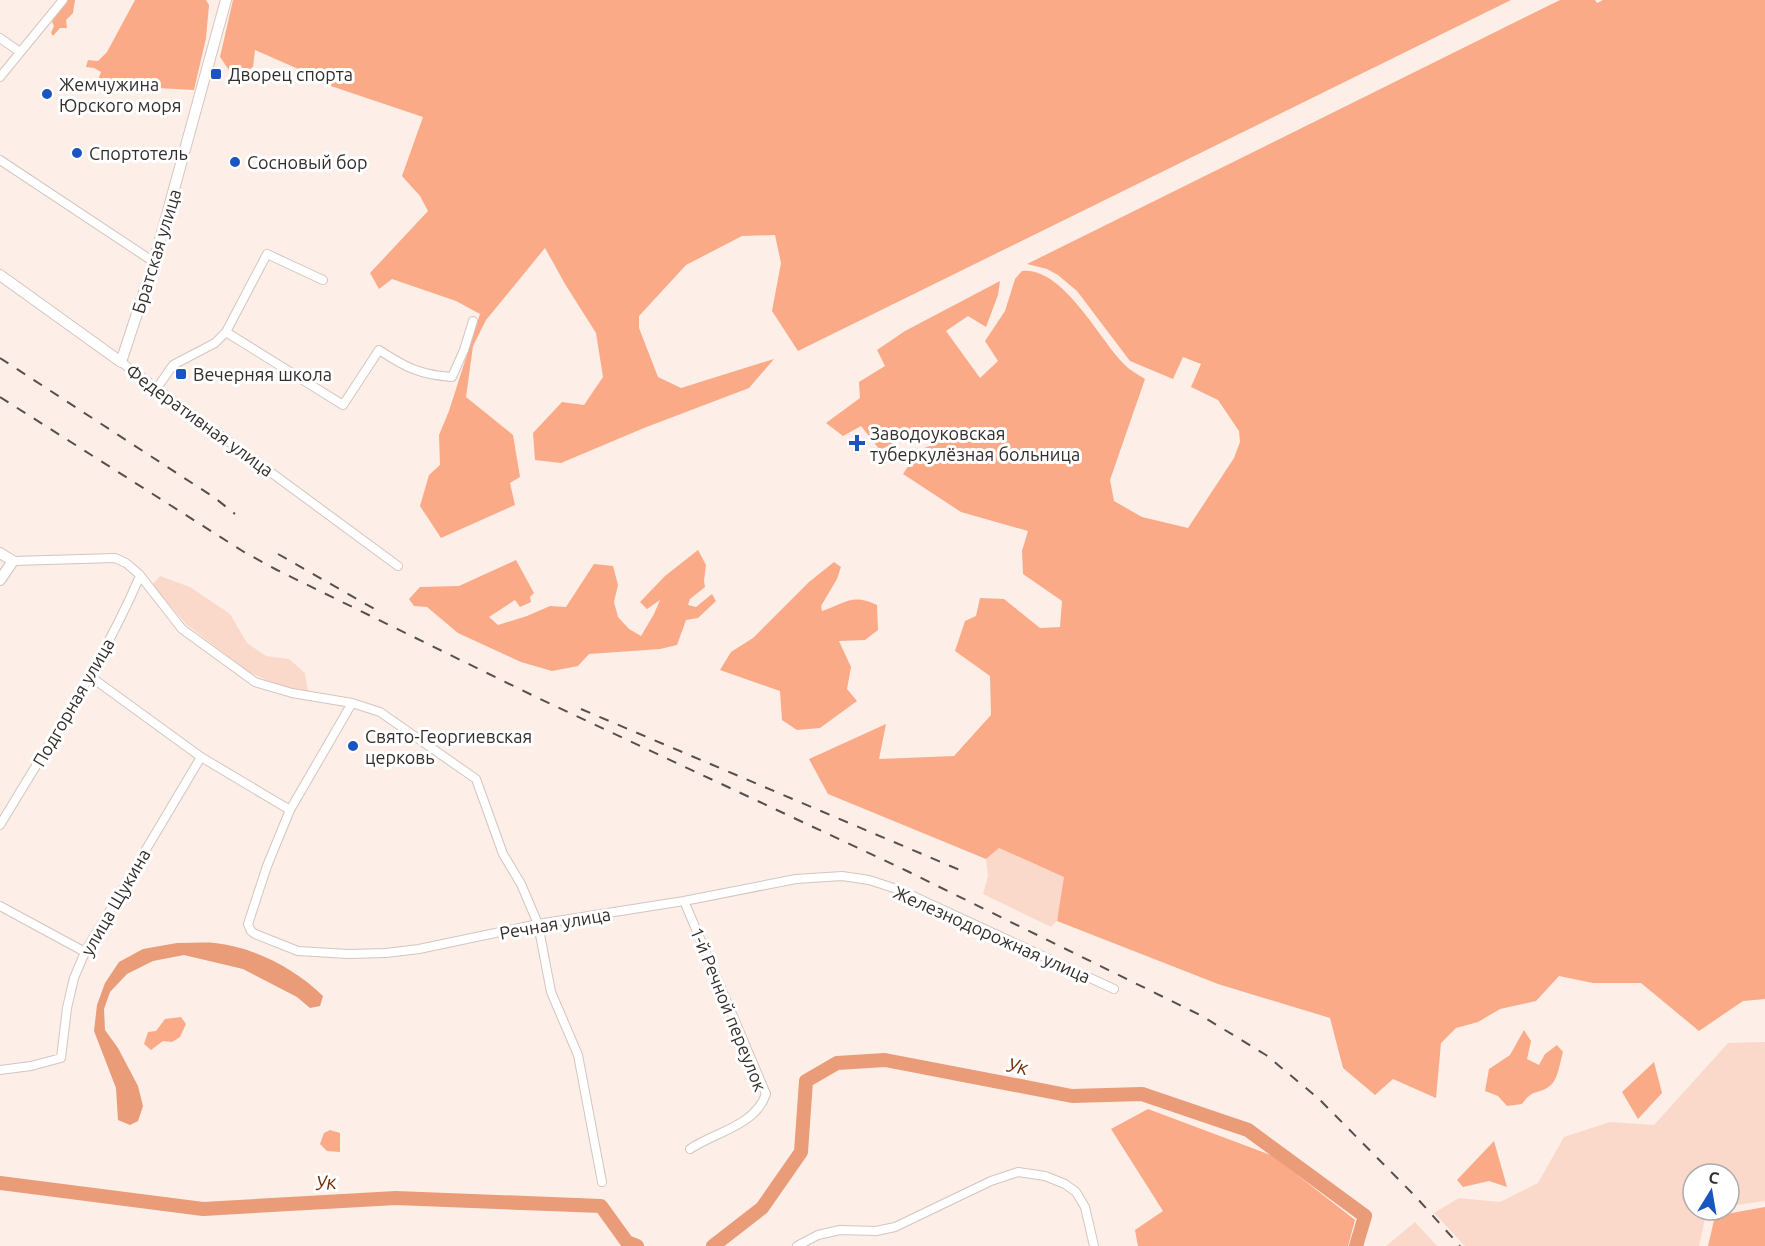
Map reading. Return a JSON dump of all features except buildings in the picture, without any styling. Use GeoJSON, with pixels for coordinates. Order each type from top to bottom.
{"type":"FeatureCollection","features":[{"type":"Feature","properties":{"kind":"street"},"geometry":{"type":"LineString","coordinates":[[0,77],[63,0]]}},
{"type":"Feature","properties":{"kind":"street","name":"Братская улица"},"geometry":{"type":"LineString","coordinates":[[121,362],[154,262],[224,1]]}},
{"type":"Feature","properties":{"kind":"street"},"geometry":{"type":"LineString","coordinates":[[0,39],[20,52]]}},
{"type":"Feature","properties":{"kind":"street"},"geometry":{"type":"LineString","coordinates":[[0,160],[154,262]]}},
{"type":"Feature","properties":{"kind":"street"},"geometry":{"type":"LineString","coordinates":[[157,388],[173,365],[216,342],[226,332],[267,254],[323,280]]}},
{"type":"Feature","properties":{"kind":"street","name":"Федеративная улица"},"geometry":{"type":"LineString","coordinates":[[0,275],[398,566]]}},
{"type":"Feature","properties":{"kind":"street"},"geometry":{"type":"LineString","coordinates":[[226,332],[343,405],[379,350],[410,370],[438,376],[452,376],[474,321]]}},
{"type":"Feature","properties":{"kind":"street"},"geometry":{"type":"LineString","coordinates":[[0,554],[12,561],[115,558],[126,563],[140,576],[182,629],[255,682],[292,693],[352,703],[380,712],[476,779],[503,854],[521,884],[538,924],[551,992],[578,1055],[602,1182]]}},
{"type":"Feature","properties":{"kind":"street"},"geometry":{"type":"LineString","coordinates":[[0,580],[12,561]]}},
{"type":"Feature","properties":{"kind":"street","name":"Подгорная улица"},"geometry":{"type":"LineString","coordinates":[[0,825],[91,676],[125,612],[140,576]]}},
{"type":"Feature","properties":{"kind":"street"},"geometry":{"type":"LineString","coordinates":[[91,676],[201,757],[290,810],[352,703]]}},
{"type":"Feature","properties":{"kind":"street","name":"улица Щукина"},"geometry":{"type":"LineString","coordinates":[[0,1070],[61,1059],[67,1008],[74,978],[85,952],[201,757]]}},
{"type":"Feature","properties":{"kind":"street","name":"Речная улица"},"geometry":{"type":"LineString","coordinates":[[290,810],[267,866],[248,924],[250,931],[255,934],[298,951],[348,954],[418,949],[538,924],[684,902],[796,879],[842,876],[869,880]]}},
{"type":"Feature","properties":{"kind":"street","name":"Железнодорожная улица"},"geometry":{"type":"LineString","coordinates":[[869,880],[900,890],[1114,989]]}},
{"type":"Feature","properties":{"kind":"street","name":"1-й Речной переулок"},"geometry":{"type":"LineString","coordinates":[[684,902],[766,1094],[757,1111],[730,1130],[690,1149]]}},
{"type":"Feature","properties":{"kind":"street"},"geometry":{"type":"LineString","coordinates":[[0,906],[85,952]]}},
{"type":"Feature","properties":{"kind":"street"},"geometry":{"type":"LineString","coordinates":[[796,1246],[818,1235],[840,1230],[876,1231],[895,1227],[991,1181],[1018,1172],[1045,1176],[1065,1184],[1076,1192],[1085,1207],[1094,1246]]}},
{"type":"Feature","properties":{"kind":"shaded area"},"geometry":{"type":"Polygon","coordinates":[[[64,0],[75,0],[73,13],[66,20],[67,28],[60,28],[53,36],[52,22],[64,0]]]}},
{"type":"Feature","properties":{"kind":"shaded area"},"geometry":{"type":"Polygon","coordinates":[[[135,0],[206,0],[209,5],[206,38],[194,90],[157,88],[119,91],[103,88],[98,80],[101,72],[86,67],[88,60],[98,61],[107,52],[135,0]]]}},
{"type":"Feature","properties":{"kind":"shaded area"},"geometry":{"type":"Polygon","coordinates":[[[233,0],[1511,0],[798,351],[772,311],[781,263],[775,235],[742,236],[686,265],[639,316],[639,328],[658,377],[681,388],[774,359],[749,388],[561,463],[535,460],[533,433],[562,402],[584,405],[603,377],[596,333],[545,248],[486,320],[473,346],[466,397],[513,435],[520,477],[510,483],[515,505],[441,538],[420,506],[429,475],[440,465],[439,435],[480,314],[456,301],[392,279],[379,289],[370,273],[428,211],[420,196],[402,176],[423,117],[319,82],[312,75],[255,50],[253,67],[235,79],[220,57],[233,0]]]}},
{"type":"Feature","properties":{"kind":"shaded area"},"geometry":{"type":"Polygon","coordinates":[[[1560,0],[1595,0],[1597,3],[1603,0],[1765,0],[1765,999],[1743,1001],[1699,1031],[1641,983],[1593,983],[1559,976],[1536,1001],[1500,1009],[1478,1022],[1456,1028],[1441,1043],[1436,1098],[1393,1079],[1375,1095],[1343,1068],[1330,1018],[1218,984],[1057,921],[1064,877],[999,848],[986,859],[828,794],[809,759],[886,724],[879,759],[954,756],[991,715],[990,676],[955,651],[965,621],[976,616],[980,598],[1004,599],[1040,628],[1060,627],[1062,601],[1023,574],[1022,551],[1028,531],[961,512],[903,474],[919,450],[935,444],[925,427],[880,450],[861,426],[843,436],[826,423],[860,398],[859,382],[885,366],[877,350],[905,331],[1000,281],[998,295],[986,327],[968,316],[946,331],[980,378],[998,361],[985,341],[1005,311],[1015,279],[1022,271],[1037,272],[1051,279],[1064,291],[1078,305],[1122,362],[1145,379],[1110,480],[1114,501],[1142,517],[1188,528],[1234,458],[1240,442],[1239,431],[1218,400],[1191,387],[1201,364],[1183,357],[1173,379],[1130,361],[1077,291],[1047,269],[1027,264],[1560,0]]]}},
{"type":"Feature","properties":{"kind":"shaded area"},"geometry":{"type":"Polygon","coordinates":[[[698,550],[706,565],[705,587],[690,599],[688,605],[696,607],[712,594],[716,601],[698,618],[686,620],[677,645],[660,649],[589,654],[578,666],[552,671],[521,662],[458,633],[427,607],[414,606],[409,599],[420,587],[459,586],[516,560],[534,593],[530,597],[531,602],[520,607],[515,600],[489,617],[498,625],[550,606],[566,607],[594,564],[613,566],[618,585],[614,602],[618,617],[629,629],[641,636],[660,600],[647,609],[640,602],[665,576],[698,550]]]}},
{"type":"Feature","properties":{"kind":"shaded area"},"geometry":{"type":"Polygon","coordinates":[[[834,562],[841,567],[837,579],[821,606],[822,611],[849,600],[868,601],[877,605],[878,630],[865,640],[839,641],[851,667],[847,689],[857,701],[820,728],[797,730],[782,720],[780,691],[720,670],[731,652],[753,638],[809,582],[834,562]]]}},
{"type":"Feature","properties":{"kind":"shaded area"},"geometry":{"type":"Polygon","coordinates":[[[160,576],[190,587],[230,614],[247,643],[266,656],[289,659],[305,673],[308,692],[278,685],[249,672],[187,625],[152,585],[160,576]]]}},
{"type":"Feature","properties":{"kind":"shaded area"},"geometry":{"type":"Polygon","coordinates":[[[999,848],[1065,877],[1057,921],[1051,927],[983,894],[988,876],[986,859],[999,848]]]}},
{"type":"Feature","properties":{"kind":"shaded area"},"geometry":{"type":"Polygon","coordinates":[[[177,943],[230,945],[259,954],[287,968],[323,996],[320,1006],[310,1008],[297,997],[243,969],[184,955],[153,961],[127,974],[110,992],[104,1009],[105,1030],[118,1048],[138,1086],[143,1106],[138,1121],[130,1125],[118,1120],[116,1088],[94,1031],[97,1005],[105,983],[119,962],[143,949],[177,943]]]}},
{"type":"Feature","properties":{"kind":"shaded area"},"geometry":{"type":"Polygon","coordinates":[[[181,1017],[186,1024],[180,1037],[172,1042],[163,1041],[151,1050],[144,1044],[148,1032],[156,1031],[165,1019],[181,1017]]]}},
{"type":"Feature","properties":{"kind":"shaded area"},"geometry":{"type":"Polygon","coordinates":[[[1524,1030],[1531,1041],[1527,1059],[1539,1065],[1545,1054],[1557,1045],[1563,1052],[1557,1075],[1551,1085],[1529,1096],[1522,1104],[1507,1106],[1498,1096],[1485,1091],[1489,1069],[1510,1055],[1524,1030]]]}},
{"type":"Feature","properties":{"kind":"shaded area"},"geometry":{"type":"Polygon","coordinates":[[[1765,1042],[1765,1201],[1741,1204],[1741,1162],[1681,1162],[1681,1222],[1704,1222],[1699,1246],[1465,1246],[1434,1213],[1459,1198],[1500,1202],[1538,1183],[1564,1137],[1610,1122],[1654,1125],[1728,1043],[1765,1042]]]}},
{"type":"Feature","properties":{"kind":"shaded area"},"geometry":{"type":"Polygon","coordinates":[[[1654,1062],[1662,1093],[1638,1119],[1622,1092],[1654,1062]]]}},
{"type":"Feature","properties":{"kind":"shaded area"},"geometry":{"type":"Polygon","coordinates":[[[1148,1109],[1273,1156],[1355,1220],[1348,1246],[1138,1246],[1135,1230],[1163,1211],[1111,1129],[1148,1109]]]}},
{"type":"Feature","properties":{"kind":"shaded area"},"geometry":{"type":"Polygon","coordinates":[[[330,1130],[340,1133],[340,1152],[327,1151],[320,1144],[324,1133],[330,1130]]]}},
{"type":"Feature","properties":{"kind":"shaded area"},"geometry":{"type":"Polygon","coordinates":[[[1494,1141],[1507,1187],[1489,1181],[1463,1187],[1457,1180],[1494,1141]]]}},
{"type":"Feature","properties":{"kind":"shaded area"},"geometry":{"type":"Polygon","coordinates":[[[1765,1207],[1765,1246],[1708,1246],[1714,1222],[1741,1222],[1741,1211],[1765,1207]]]}},
{"type":"Feature","properties":{"kind":"shaded area"},"geometry":{"type":"Polygon","coordinates":[[[1415,1222],[1437,1246],[1386,1246],[1415,1222]]]}},
{"type":"Feature","properties":{"kind":"waterway","name":"Ук"},"geometry":{"type":"LineString","coordinates":[[713,1246],[762,1208],[801,1152],[806,1081],[837,1063],[885,1060],[1072,1096],[1142,1094],[1248,1130],[1365,1216],[1356,1246]]}},
{"type":"Feature","properties":{"kind":"waterway","name":"Ук"},"geometry":{"type":"LineString","coordinates":[[0,1183],[203,1209],[396,1198],[601,1206],[627,1242],[637,1246]]}},
{"type":"Feature","properties":{"kind":"railway"},"geometry":{"type":"LineString","coordinates":[[0,358],[215,498],[235,514]]}},
{"type":"Feature","properties":{"kind":"railway"},"geometry":{"type":"LineString","coordinates":[[0,397],[244,552],[277,570],[538,698],[907,871],[1202,1016],[1266,1055],[1318,1098],[1416,1197],[1460,1246]]}},
{"type":"Feature","properties":{"kind":"railway"},"geometry":{"type":"LineString","coordinates":[[278,554],[378,611]]}},
{"type":"Feature","properties":{"kind":"railway"},"geometry":{"type":"LineString","coordinates":[[581,709],[962,871]]}},
{"type":"Feature","properties":{"kind":"place","name":"Дворец спорта"},"geometry":{"type":"Point","coordinates":[216,74]}},
{"type":"Feature","properties":{"kind":"place","name":"Жемчужина Юрского моря"},"geometry":{"type":"Point","coordinates":[47,94]}},
{"type":"Feature","properties":{"kind":"place","name":"Спортотель"},"geometry":{"type":"Point","coordinates":[77,153]}},
{"type":"Feature","properties":{"kind":"place","name":"Сосновый бор"},"geometry":{"type":"Point","coordinates":[235,162]}},
{"type":"Feature","properties":{"kind":"place","name":"Вечерняя школа"},"geometry":{"type":"Point","coordinates":[181,374]}},
{"type":"Feature","properties":{"kind":"place","name":"Заводоуковская туберкулёзная больница"},"geometry":{"type":"Point","coordinates":[857,443]}},
{"type":"Feature","properties":{"kind":"place","name":"Свято-Георгиевская церковь"},"geometry":{"type":"Point","coordinates":[353,746]}}]}
